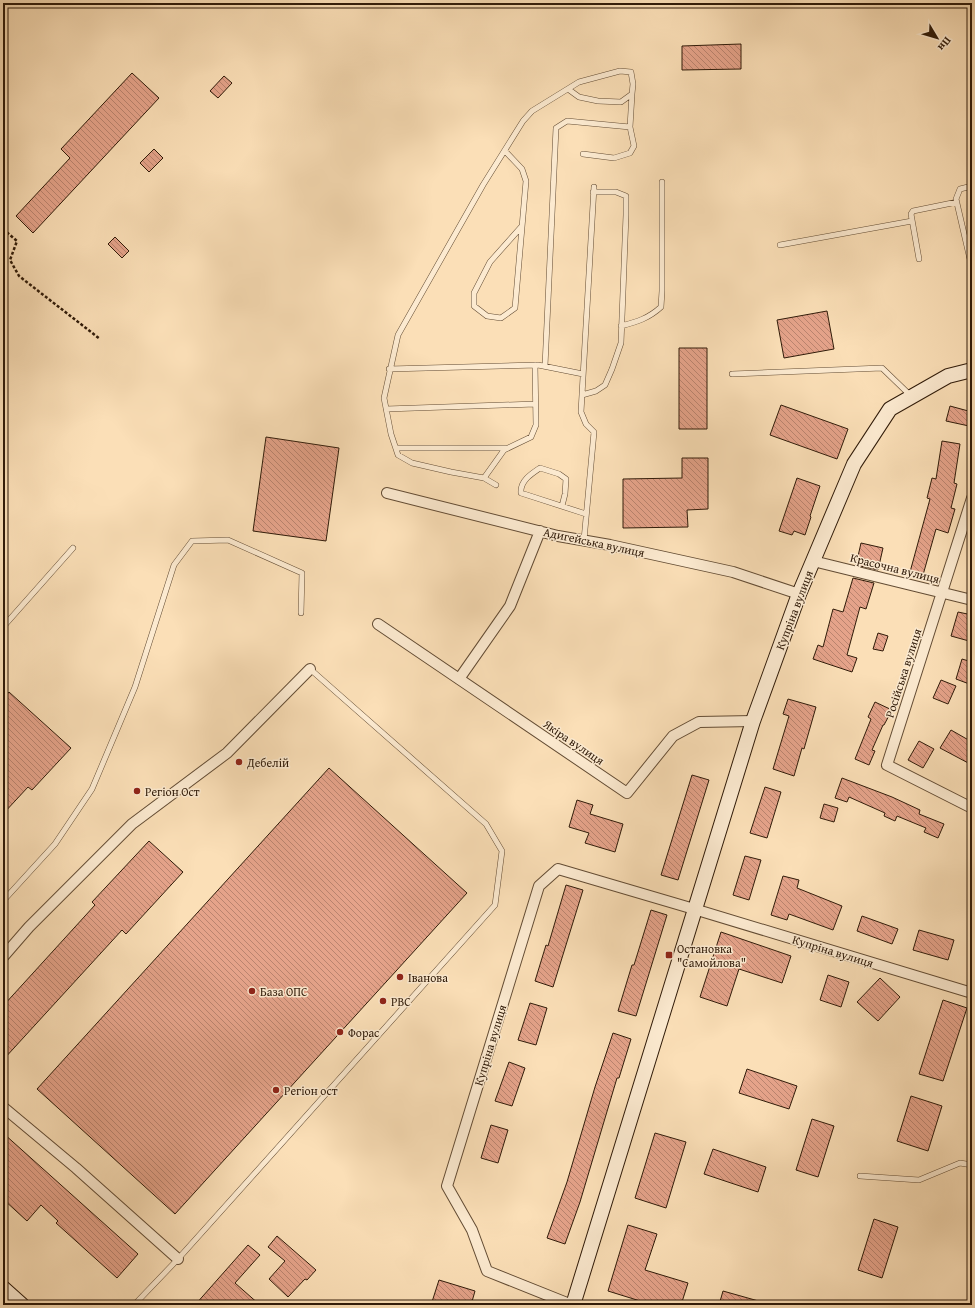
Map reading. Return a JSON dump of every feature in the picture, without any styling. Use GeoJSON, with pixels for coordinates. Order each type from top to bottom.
{"type":"FeatureCollection","features":[{"type":"Feature","properties":{"kind":"main road","name":"Купріна вулиця"},"geometry":{"type":"LineString","coordinates":[[572,1305],[753,721],[799,594],[854,464],[890,409],[948,376],[972,370]]}},
{"type":"Feature","properties":{"kind":"main road"},"geometry":{"type":"LineString","coordinates":[[4,1292],[22,1305]]}},
{"type":"Feature","properties":{"kind":"street","name":"Адигейська вулиця"},"geometry":{"type":"LineString","coordinates":[[387,493],[558,536],[584,540],[733,572],[799,594]]}},
{"type":"Feature","properties":{"kind":"street","name":"Російська вулиця"},"geometry":{"type":"LineString","coordinates":[[972,498],[887,764],[972,808]]}},
{"type":"Feature","properties":{"kind":"street"},"geometry":{"type":"LineString","coordinates":[[459,679],[510,606],[540,531]]}},
{"type":"Feature","properties":{"kind":"street","name":"Красочна вулиця"},"geometry":{"type":"LineString","coordinates":[[813,561],[972,600]]}},
{"type":"Feature","properties":{"kind":"street","name":"Якіра вулиця"},"geometry":{"type":"LineString","coordinates":[[378,624],[627,793],[673,736],[700,722],[753,721]]}},
{"type":"Feature","properties":{"kind":"street"},"geometry":{"type":"LineString","coordinates":[[3,957],[29,927],[132,824],[227,753],[310,669]]}},
{"type":"Feature","properties":{"kind":"street","name":"Купріна вулиця"},"geometry":{"type":"LineString","coordinates":[[572,1305],[487,1271],[472,1230],[447,1186],[539,886],[558,869],[972,993]]}},
{"type":"Feature","properties":{"kind":"street"},"geometry":{"type":"LineString","coordinates":[[3,1107],[76,1168],[178,1259]]}},
{"type":"Feature","properties":{"kind":"lane"},"geometry":{"type":"LineString","coordinates":[[496,485],[484,478],[412,463],[398,455],[391,434],[384,398],[389,369],[398,335],[483,185],[523,121],[532,111],[579,82],[620,71],[631,72],[632,94],[630,127],[634,146],[630,153],[614,158],[582,154]]}},
{"type":"Feature","properties":{"kind":"lane"},"geometry":{"type":"LineString","coordinates":[[568,89],[579,97],[598,101],[621,102],[632,94]]}},
{"type":"Feature","properties":{"kind":"lane"},"geometry":{"type":"LineString","coordinates":[[545,366],[556,128],[567,121],[630,127]]}},
{"type":"Feature","properties":{"kind":"lane"},"geometry":{"type":"LineString","coordinates":[[505,150],[522,169],[526,181],[515,308],[501,318],[487,316],[474,306],[474,293],[490,262],[522,226]]}},
{"type":"Feature","properties":{"kind":"lane"},"geometry":{"type":"LineString","coordinates":[[621,326],[639,322],[661,307],[662,182]]}},
{"type":"Feature","properties":{"kind":"lane"},"geometry":{"type":"LineString","coordinates":[[972,186],[960,188],[956,199],[972,268]]}},
{"type":"Feature","properties":{"kind":"lane"},"geometry":{"type":"LineString","coordinates":[[582,395],[596,391],[604,385],[612,369],[621,343],[626,196],[616,192],[594,190],[581,412],[586,424],[594,432],[584,540]]}},
{"type":"Feature","properties":{"kind":"lane"},"geometry":{"type":"LineString","coordinates":[[919,259],[911,214],[913,211],[957,202]]}},
{"type":"Feature","properties":{"kind":"lane"},"geometry":{"type":"LineString","coordinates":[[780,245],[912,221]]}},
{"type":"Feature","properties":{"kind":"lane"},"geometry":{"type":"LineString","coordinates":[[389,369],[535,365],[583,374]]}},
{"type":"Feature","properties":{"kind":"lane"},"geometry":{"type":"LineString","coordinates":[[484,478],[504,450],[531,437],[536,424],[535,365]]}},
{"type":"Feature","properties":{"kind":"lane"},"geometry":{"type":"LineString","coordinates":[[732,374],[882,368],[912,396]]}},
{"type":"Feature","properties":{"kind":"lane"},"geometry":{"type":"LineString","coordinates":[[386,409],[535,404]]}},
{"type":"Feature","properties":{"kind":"lane"},"geometry":{"type":"LineString","coordinates":[[396,448],[507,448]]}},
{"type":"Feature","properties":{"kind":"lane"},"geometry":{"type":"LineString","coordinates":[[562,506],[565,494],[566,479],[559,474],[540,468],[528,477],[521,487],[521,493],[586,514]]}},
{"type":"Feature","properties":{"kind":"lane"},"geometry":{"type":"LineString","coordinates":[[3,901],[55,844],[92,789],[135,687],[174,565],[192,541],[228,540],[302,573],[301,613]]}},
{"type":"Feature","properties":{"kind":"lane"},"geometry":{"type":"LineString","coordinates":[[3,627],[74,548]]}},
{"type":"Feature","properties":{"kind":"lane"},"geometry":{"type":"LineString","coordinates":[[134,1305],[178,1259],[495,905],[502,851],[486,824],[310,669]]}},
{"type":"Feature","properties":{"kind":"lane"},"geometry":{"type":"LineString","coordinates":[[860,1176],[919,1180],[960,1163],[972,1165]]}},
{"type":"Feature","properties":{"kind":"path"},"geometry":{"type":"LineString","coordinates":[[3,229],[17,241],[10,260],[19,276],[100,339]]}},
{"type":"Feature","properties":{"kind":"building"},"geometry":{"type":"Polygon","coordinates":[[[741,44],[741,69],[682,70],[682,46],[741,44]]]}},
{"type":"Feature","properties":{"kind":"building"},"geometry":{"type":"Polygon","coordinates":[[[132,73],[159,98],[33,233],[16,216],[70,158],[61,149],[132,73]]]}},
{"type":"Feature","properties":{"kind":"building"},"geometry":{"type":"Polygon","coordinates":[[[224,76],[232,83],[218,98],[210,91],[224,76]]]}},
{"type":"Feature","properties":{"kind":"building"},"geometry":{"type":"Polygon","coordinates":[[[154,149],[163,158],[149,172],[140,163],[154,149]]]}},
{"type":"Feature","properties":{"kind":"building"},"geometry":{"type":"Polygon","coordinates":[[[115,237],[129,251],[122,258],[108,244],[115,237]]]}},
{"type":"Feature","properties":{"kind":"building"},"geometry":{"type":"Polygon","coordinates":[[[827,311],[834,349],[784,358],[777,320],[827,311]]]}},
{"type":"Feature","properties":{"kind":"building"},"geometry":{"type":"Polygon","coordinates":[[[679,348],[707,348],[707,429],[679,429],[679,348]]]}},
{"type":"Feature","properties":{"kind":"building"},"geometry":{"type":"Polygon","coordinates":[[[781,405],[848,429],[837,459],[770,435],[781,405]]]}},
{"type":"Feature","properties":{"kind":"building"},"geometry":{"type":"Polygon","coordinates":[[[950,406],[972,412],[969,426],[946,421],[950,406]]]}},
{"type":"Feature","properties":{"kind":"building"},"geometry":{"type":"Polygon","coordinates":[[[266,437],[339,448],[326,541],[253,531],[266,437]]]}},
{"type":"Feature","properties":{"kind":"building"},"geometry":{"type":"Polygon","coordinates":[[[942,441],[960,444],[954,483],[957,484],[951,508],[955,509],[948,533],[936,529],[923,575],[910,572],[930,499],[927,498],[932,478],[936,479],[942,441]]]}},
{"type":"Feature","properties":{"kind":"building"},"geometry":{"type":"Polygon","coordinates":[[[682,458],[708,458],[708,509],[687,510],[688,527],[623,528],[623,479],[682,478],[682,458]]]}},
{"type":"Feature","properties":{"kind":"building"},"geometry":{"type":"Polygon","coordinates":[[[797,478],[820,486],[805,535],[794,531],[792,535],[779,531],[797,478]]]}},
{"type":"Feature","properties":{"kind":"building"},"geometry":{"type":"Polygon","coordinates":[[[861,543],[883,548],[878,570],[856,565],[861,543]]]}},
{"type":"Feature","properties":{"kind":"building"},"geometry":{"type":"Polygon","coordinates":[[[853,578],[874,583],[866,609],[860,607],[847,655],[857,658],[852,672],[813,659],[818,645],[823,647],[833,609],[843,612],[853,578]]]}},
{"type":"Feature","properties":{"kind":"building"},"geometry":{"type":"Polygon","coordinates":[[[958,612],[972,615],[972,629],[969,641],[951,636],[958,612]]]}},
{"type":"Feature","properties":{"kind":"building"},"geometry":{"type":"Polygon","coordinates":[[[878,633],[888,636],[883,651],[873,649],[878,633]]]}},
{"type":"Feature","properties":{"kind":"building"},"geometry":{"type":"Polygon","coordinates":[[[962,659],[972,662],[972,685],[956,679],[962,659]]]}},
{"type":"Feature","properties":{"kind":"building"},"geometry":{"type":"Polygon","coordinates":[[[941,680],[956,686],[948,704],[933,698],[941,680]]]}},
{"type":"Feature","properties":{"kind":"building"},"geometry":{"type":"Polygon","coordinates":[[[9,692],[71,748],[32,790],[28,787],[3,814],[3,699],[9,692]]]}},
{"type":"Feature","properties":{"kind":"building"},"geometry":{"type":"Polygon","coordinates":[[[788,699],[816,707],[804,749],[802,748],[794,776],[773,769],[789,716],[783,714],[788,699]]]}},
{"type":"Feature","properties":{"kind":"building"},"geometry":{"type":"Polygon","coordinates":[[[875,702],[892,710],[883,725],[872,750],[875,751],[869,765],[855,759],[871,719],[868,717],[875,702]]]}},
{"type":"Feature","properties":{"kind":"building"},"geometry":{"type":"Polygon","coordinates":[[[951,730],[972,742],[972,765],[940,748],[951,730]]]}},
{"type":"Feature","properties":{"kind":"building"},"geometry":{"type":"Polygon","coordinates":[[[919,741],[934,749],[923,768],[908,760],[919,741]]]}},
{"type":"Feature","properties":{"kind":"building","name":"База ОПС"},"geometry":{"type":"Polygon","coordinates":[[[329,768],[467,893],[175,1214],[37,1089],[329,768]]]}},
{"type":"Feature","properties":{"kind":"building"},"geometry":{"type":"Polygon","coordinates":[[[692,775],[709,780],[678,880],[661,875],[692,775]]]}},
{"type":"Feature","properties":{"kind":"building"},"geometry":{"type":"Polygon","coordinates":[[[842,778],[892,797],[920,810],[919,814],[944,824],[938,838],[924,832],[926,828],[897,816],[895,821],[884,816],[885,813],[849,797],[847,802],[835,798],[842,778]]]}},
{"type":"Feature","properties":{"kind":"building"},"geometry":{"type":"Polygon","coordinates":[[[765,787],[781,792],[767,838],[750,833],[765,787]]]}},
{"type":"Feature","properties":{"kind":"building"},"geometry":{"type":"Polygon","coordinates":[[[577,800],[593,805],[590,814],[623,824],[615,852],[585,843],[589,833],[569,827],[577,800]]]}},
{"type":"Feature","properties":{"kind":"building"},"geometry":{"type":"Polygon","coordinates":[[[824,804],[838,808],[834,822],[820,818],[824,804]]]}},
{"type":"Feature","properties":{"kind":"building"},"geometry":{"type":"Polygon","coordinates":[[[149,841],[183,872],[126,934],[122,930],[3,1060],[3,1006],[95,905],[92,902],[149,841]]]}},
{"type":"Feature","properties":{"kind":"building"},"geometry":{"type":"Polygon","coordinates":[[[745,856],[761,860],[749,900],[733,895],[745,856]]]}},
{"type":"Feature","properties":{"kind":"building"},"geometry":{"type":"Polygon","coordinates":[[[783,876],[799,880],[797,888],[842,906],[833,930],[789,914],[787,920],[771,915],[783,876]]]}},
{"type":"Feature","properties":{"kind":"building"},"geometry":{"type":"Polygon","coordinates":[[[566,885],[583,890],[553,987],[535,981],[546,945],[548,946],[566,885]]]}},
{"type":"Feature","properties":{"kind":"building"},"geometry":{"type":"Polygon","coordinates":[[[651,910],[667,915],[636,1016],[618,1011],[651,910]]]}},
{"type":"Feature","properties":{"kind":"building"},"geometry":{"type":"Polygon","coordinates":[[[862,916],[898,929],[892,944],[857,931],[862,916]]]}},
{"type":"Feature","properties":{"kind":"building"},"geometry":{"type":"Polygon","coordinates":[[[919,930],[954,940],[948,960],[913,950],[919,930]]]}},
{"type":"Feature","properties":{"kind":"building"},"geometry":{"type":"Polygon","coordinates":[[[721,932],[791,956],[782,983],[739,969],[727,1006],[700,997],[721,932]]]}},
{"type":"Feature","properties":{"kind":"building"},"geometry":{"type":"Polygon","coordinates":[[[828,975],[849,982],[841,1007],[820,1000],[828,975]]]}},
{"type":"Feature","properties":{"kind":"building"},"geometry":{"type":"Polygon","coordinates":[[[880,978],[900,997],[878,1021],[857,1002],[880,978]]]}},
{"type":"Feature","properties":{"kind":"building"},"geometry":{"type":"Polygon","coordinates":[[[943,1000],[967,1008],[943,1081],[919,1074],[943,1000]]]}},
{"type":"Feature","properties":{"kind":"building"},"geometry":{"type":"Polygon","coordinates":[[[530,1003],[547,1008],[536,1045],[518,1040],[530,1003]]]}},
{"type":"Feature","properties":{"kind":"building"},"geometry":{"type":"Polygon","coordinates":[[[613,1033],[631,1039],[619,1078],[617,1078],[580,1202],[565,1244],[547,1238],[567,1182],[595,1087],[613,1033]]]}},
{"type":"Feature","properties":{"kind":"building"},"geometry":{"type":"Polygon","coordinates":[[[509,1062],[525,1068],[512,1106],[495,1101],[509,1062]]]}},
{"type":"Feature","properties":{"kind":"building"},"geometry":{"type":"Polygon","coordinates":[[[747,1069],[797,1086],[789,1109],[739,1093],[747,1069]]]}},
{"type":"Feature","properties":{"kind":"building"},"geometry":{"type":"Polygon","coordinates":[[[911,1096],[942,1106],[928,1151],[897,1141],[911,1096]]]}},
{"type":"Feature","properties":{"kind":"building"},"geometry":{"type":"Polygon","coordinates":[[[812,1119],[834,1126],[818,1177],[796,1170],[812,1119]]]}},
{"type":"Feature","properties":{"kind":"building"},"geometry":{"type":"Polygon","coordinates":[[[491,1125],[508,1130],[498,1163],[481,1158],[491,1125]]]}},
{"type":"Feature","properties":{"kind":"building"},"geometry":{"type":"Polygon","coordinates":[[[3,1133],[138,1254],[117,1278],[56,1223],[58,1221],[41,1205],[27,1221],[3,1199],[3,1133]]]}},
{"type":"Feature","properties":{"kind":"building"},"geometry":{"type":"Polygon","coordinates":[[[655,1133],[686,1142],[666,1208],[635,1198],[655,1133]]]}},
{"type":"Feature","properties":{"kind":"building"},"geometry":{"type":"Polygon","coordinates":[[[713,1149],[766,1167],[758,1192],[704,1174],[713,1149]]]}},
{"type":"Feature","properties":{"kind":"building"},"geometry":{"type":"Polygon","coordinates":[[[874,1219],[898,1227],[882,1278],[858,1270],[874,1219]]]}},
{"type":"Feature","properties":{"kind":"building"},"geometry":{"type":"Polygon","coordinates":[[[628,1225],[657,1234],[645,1270],[688,1283],[681,1305],[653,1305],[608,1291],[628,1225]]]}},
{"type":"Feature","properties":{"kind":"building"},"geometry":{"type":"Polygon","coordinates":[[[277,1236],[316,1270],[288,1297],[269,1279],[285,1261],[268,1247],[277,1236]]]}},
{"type":"Feature","properties":{"kind":"building"},"geometry":{"type":"Polygon","coordinates":[[[248,1245],[260,1255],[235,1283],[260,1305],[195,1305],[248,1245]]]}},
{"type":"Feature","properties":{"kind":"building"},"geometry":{"type":"Polygon","coordinates":[[[439,1280],[475,1291],[471,1305],[431,1305],[439,1280]]]}},
{"type":"Feature","properties":{"kind":"building"},"geometry":{"type":"Polygon","coordinates":[[[723,1291],[762,1302],[761,1305],[719,1305],[723,1291]]]}},
{"type":"Feature","properties":{"kind":"place","name":"Дебелій"},"geometry":{"type":"Point","coordinates":[239,762]}},
{"type":"Feature","properties":{"kind":"place","name":"Регіон Ост"},"geometry":{"type":"Point","coordinates":[137,791]}},
{"type":"Feature","properties":{"kind":"place","name":"Остановка \"Самойлова\""},"geometry":{"type":"Point","coordinates":[669,955]}},
{"type":"Feature","properties":{"kind":"place","name":"Іванова"},"geometry":{"type":"Point","coordinates":[400,977]}},
{"type":"Feature","properties":{"kind":"place","name":"База ОПС"},"geometry":{"type":"Point","coordinates":[252,991]}},
{"type":"Feature","properties":{"kind":"place","name":"РВС"},"geometry":{"type":"Point","coordinates":[383,1001]}},
{"type":"Feature","properties":{"kind":"place","name":"Форас"},"geometry":{"type":"Point","coordinates":[340,1032]}},
{"type":"Feature","properties":{"kind":"place","name":"Регіон ост"},"geometry":{"type":"Point","coordinates":[276,1090]}}]}
